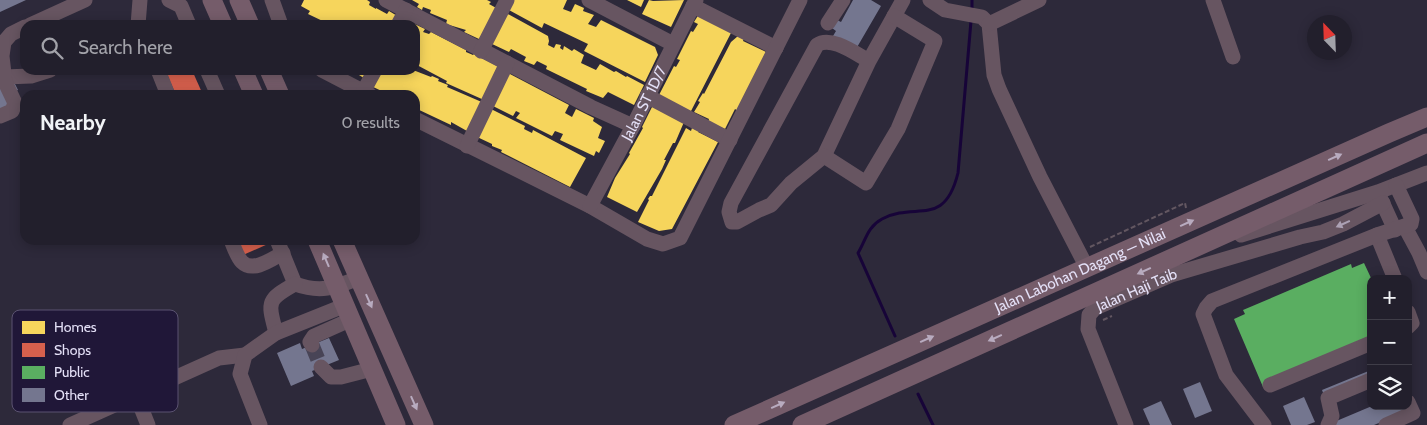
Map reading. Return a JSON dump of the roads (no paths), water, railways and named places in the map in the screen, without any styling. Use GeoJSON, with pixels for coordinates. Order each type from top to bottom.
{"type":"FeatureCollection","features":[{"type":"Feature","properties":{"kind":"main road"},"geometry":{"type":"LineString","coordinates":[[212,0],[222,20]]}},
{"type":"Feature","properties":{"kind":"main road"},"geometry":{"type":"LineString","coordinates":[[239,0],[248,20]]}},
{"type":"Feature","properties":{"kind":"main road"},"geometry":{"type":"LineString","coordinates":[[245,75],[252,90]]}},
{"type":"Feature","properties":{"kind":"main road"},"geometry":{"type":"LineString","coordinates":[[271,75],[278,90]]}},
{"type":"Feature","properties":{"kind":"main road","name":"Jalan Labohan Dagang ‒ Nilai"},"geometry":{"type":"LineString","coordinates":[[734,425],[1380,137],[1427,118]]}},
{"type":"Feature","properties":{"kind":"main road","name":"Jalan Labohan Dagang ‒ Nilai"},"geometry":{"type":"LineString","coordinates":[[802,425],[1376,164],[1427,143]]}},
{"type":"Feature","properties":{"kind":"main road"},"geometry":{"type":"LineString","coordinates":[[319,245],[396,425]]}},
{"type":"Feature","properties":{"kind":"main road"},"geometry":{"type":"LineString","coordinates":[[344,245],[424,425]]}},
{"type":"Feature","properties":{"kind":"main road"},"geometry":{"type":"LineString","coordinates":[[381,389],[404,380]]}},
{"type":"Feature","properties":{"kind":"street"},"geometry":{"type":"LineString","coordinates":[[51,20],[85,0]]}},
{"type":"Feature","properties":{"kind":"street"},"geometry":{"type":"LineString","coordinates":[[138,20],[140,0]]}},
{"type":"Feature","properties":{"kind":"street"},"geometry":{"type":"LineString","coordinates":[[169,0],[181,6],[188,20]]}},
{"type":"Feature","properties":{"kind":"street"},"geometry":{"type":"LineString","coordinates":[[272,0],[279,20]]}},
{"type":"Feature","properties":{"kind":"street"},"geometry":{"type":"LineString","coordinates":[[386,0],[481,51],[591,107],[633,126]]}},
{"type":"Feature","properties":{"kind":"street"},"geometry":{"type":"LineString","coordinates":[[481,51],[507,0]]}},
{"type":"Feature","properties":{"kind":"street"},"geometry":{"type":"LineString","coordinates":[[420,122],[590,206],[647,239],[663,244],[680,238],[800,0]]}},
{"type":"Feature","properties":{"kind":"street"},"geometry":{"type":"LineString","coordinates":[[828,24],[843,0]]}},
{"type":"Feature","properties":{"kind":"street"},"geometry":{"type":"LineString","coordinates":[[930,0],[945,10],[982,17],[989,24],[994,75],[999,89],[1040,177],[1081,256]]}},
{"type":"Feature","properties":{"kind":"street"},"geometry":{"type":"LineString","coordinates":[[989,24],[1039,0]]}},
{"type":"Feature","properties":{"kind":"street"},"geometry":{"type":"LineString","coordinates":[[1213,0],[1233,56]]}},
{"type":"Feature","properties":{"kind":"street"},"geometry":{"type":"LineString","coordinates":[[592,1],[673,44]]}},
{"type":"Feature","properties":{"kind":"street"},"geometry":{"type":"LineString","coordinates":[[694,3],[776,48]]}},
{"type":"Feature","properties":{"kind":"street","name":"Jalan ST 1D/7"},"geometry":{"type":"LineString","coordinates":[[590,206],[633,126],[694,3]]}},
{"type":"Feature","properties":{"kind":"street"},"geometry":{"type":"LineString","coordinates":[[824,156],[866,183],[898,129],[935,41],[896,5],[824,156],[791,183],[771,206],[737,222],[732,222],[729,212],[731,203],[817,45],[822,41],[831,41],[869,61]]}},
{"type":"Feature","properties":{"kind":"street"},"geometry":{"type":"LineString","coordinates":[[401,20],[406,10]]}},
{"type":"Feature","properties":{"kind":"street"},"geometry":{"type":"LineString","coordinates":[[0,116],[12,111],[15,103],[4,77],[2,56],[4,42],[11,34],[20,30]]}},
{"type":"Feature","properties":{"kind":"street"},"geometry":{"type":"LineString","coordinates":[[467,146],[507,63]]}},
{"type":"Feature","properties":{"kind":"street"},"geometry":{"type":"LineString","coordinates":[[4,77],[34,75]]}},
{"type":"Feature","properties":{"kind":"street"},"geometry":{"type":"LineString","coordinates":[[160,75],[166,90]]}},
{"type":"Feature","properties":{"kind":"street"},"geometry":{"type":"LineString","coordinates":[[209,75],[216,90]]}},
{"type":"Feature","properties":{"kind":"street"},"geometry":{"type":"LineString","coordinates":[[332,75],[361,90]]}},
{"type":"Feature","properties":{"kind":"street"},"geometry":{"type":"LineString","coordinates":[[368,90],[373,75]]}},
{"type":"Feature","properties":{"kind":"street"},"geometry":{"type":"LineString","coordinates":[[647,96],[730,140]]}},
{"type":"Feature","properties":{"kind":"street"},"geometry":{"type":"LineString","coordinates":[[1179,255],[1290,219],[1380,198],[1396,185],[1427,173]]}},
{"type":"Feature","properties":{"kind":"street"},"geometry":{"type":"LineString","coordinates":[[1264,425],[1226,374],[1203,314],[1206,308],[1212,301],[1377,235],[1411,224],[1412,219],[1396,185]]}},
{"type":"Feature","properties":{"kind":"street"},"geometry":{"type":"LineString","coordinates":[[1380,198],[1419,253],[1427,272]]}},
{"type":"Feature","properties":{"kind":"street","name":"Jalan Haji Taib"},"geometry":{"type":"LineString","coordinates":[[1126,425],[1088,329],[1089,315],[1095,308],[1171,275],[1323,232],[1344,224],[1380,198]]}},
{"type":"Feature","properties":{"kind":"street"},"geometry":{"type":"LineString","coordinates":[[1290,219],[1313,216],[1316,220],[1316,225],[1300,237]]}},
{"type":"Feature","properties":{"kind":"street"},"geometry":{"type":"LineString","coordinates":[[1377,235],[1393,275]]}},
{"type":"Feature","properties":{"kind":"street"},"geometry":{"type":"LineString","coordinates":[[233,245],[240,261],[247,266],[256,266],[280,247],[295,284]]}},
{"type":"Feature","properties":{"kind":"street"},"geometry":{"type":"LineString","coordinates":[[276,333],[270,302],[276,294],[295,284],[317,290],[338,287],[358,278]]}},
{"type":"Feature","properties":{"kind":"street"},"geometry":{"type":"LineString","coordinates":[[178,376],[219,358],[245,355],[276,333],[349,312]]}},
{"type":"Feature","properties":{"kind":"street"},"geometry":{"type":"LineString","coordinates":[[312,345],[310,342],[314,336],[349,312]]}},
{"type":"Feature","properties":{"kind":"street"},"geometry":{"type":"LineString","coordinates":[[1270,385],[1367,345]]}},
{"type":"Feature","properties":{"kind":"street"},"geometry":{"type":"LineString","coordinates":[[245,355],[240,374],[260,425]]}},
{"type":"Feature","properties":{"kind":"street"},"geometry":{"type":"LineString","coordinates":[[321,367],[331,377],[341,377],[372,369]]}},
{"type":"Feature","properties":{"kind":"street"},"geometry":{"type":"LineString","coordinates":[[1328,425],[1332,416],[1328,398],[1367,382]]}},
{"type":"Feature","properties":{"kind":"street"},"geometry":{"type":"LineString","coordinates":[[1386,425],[1413,413],[1412,410]]}},
{"type":"Feature","properties":{"kind":"street"},"geometry":{"type":"LineString","coordinates":[[70,425],[99,412]]}},
{"type":"Feature","properties":{"kind":"street"},"geometry":{"type":"LineString","coordinates":[[143,412],[148,425]]}},
{"type":"Feature","properties":{"kind":"waterway"},"geometry":{"type":"LineString","coordinates":[[972,0],[972,9]]}},
{"type":"Feature","properties":{"kind":"waterway"},"geometry":{"type":"LineString","coordinates":[[895,336],[858,253],[870,230],[877,222],[894,214],[928,210],[937,207],[945,201],[952,190],[958,173],[971,21]]}},
{"type":"Feature","properties":{"kind":"waterway"},"geometry":{"type":"LineString","coordinates":[[918,394],[933,425]]}},
{"type":"Feature","properties":{"kind":"tunnel"},"geometry":{"type":"LineString","coordinates":[[312,345],[321,367]]}}]}
